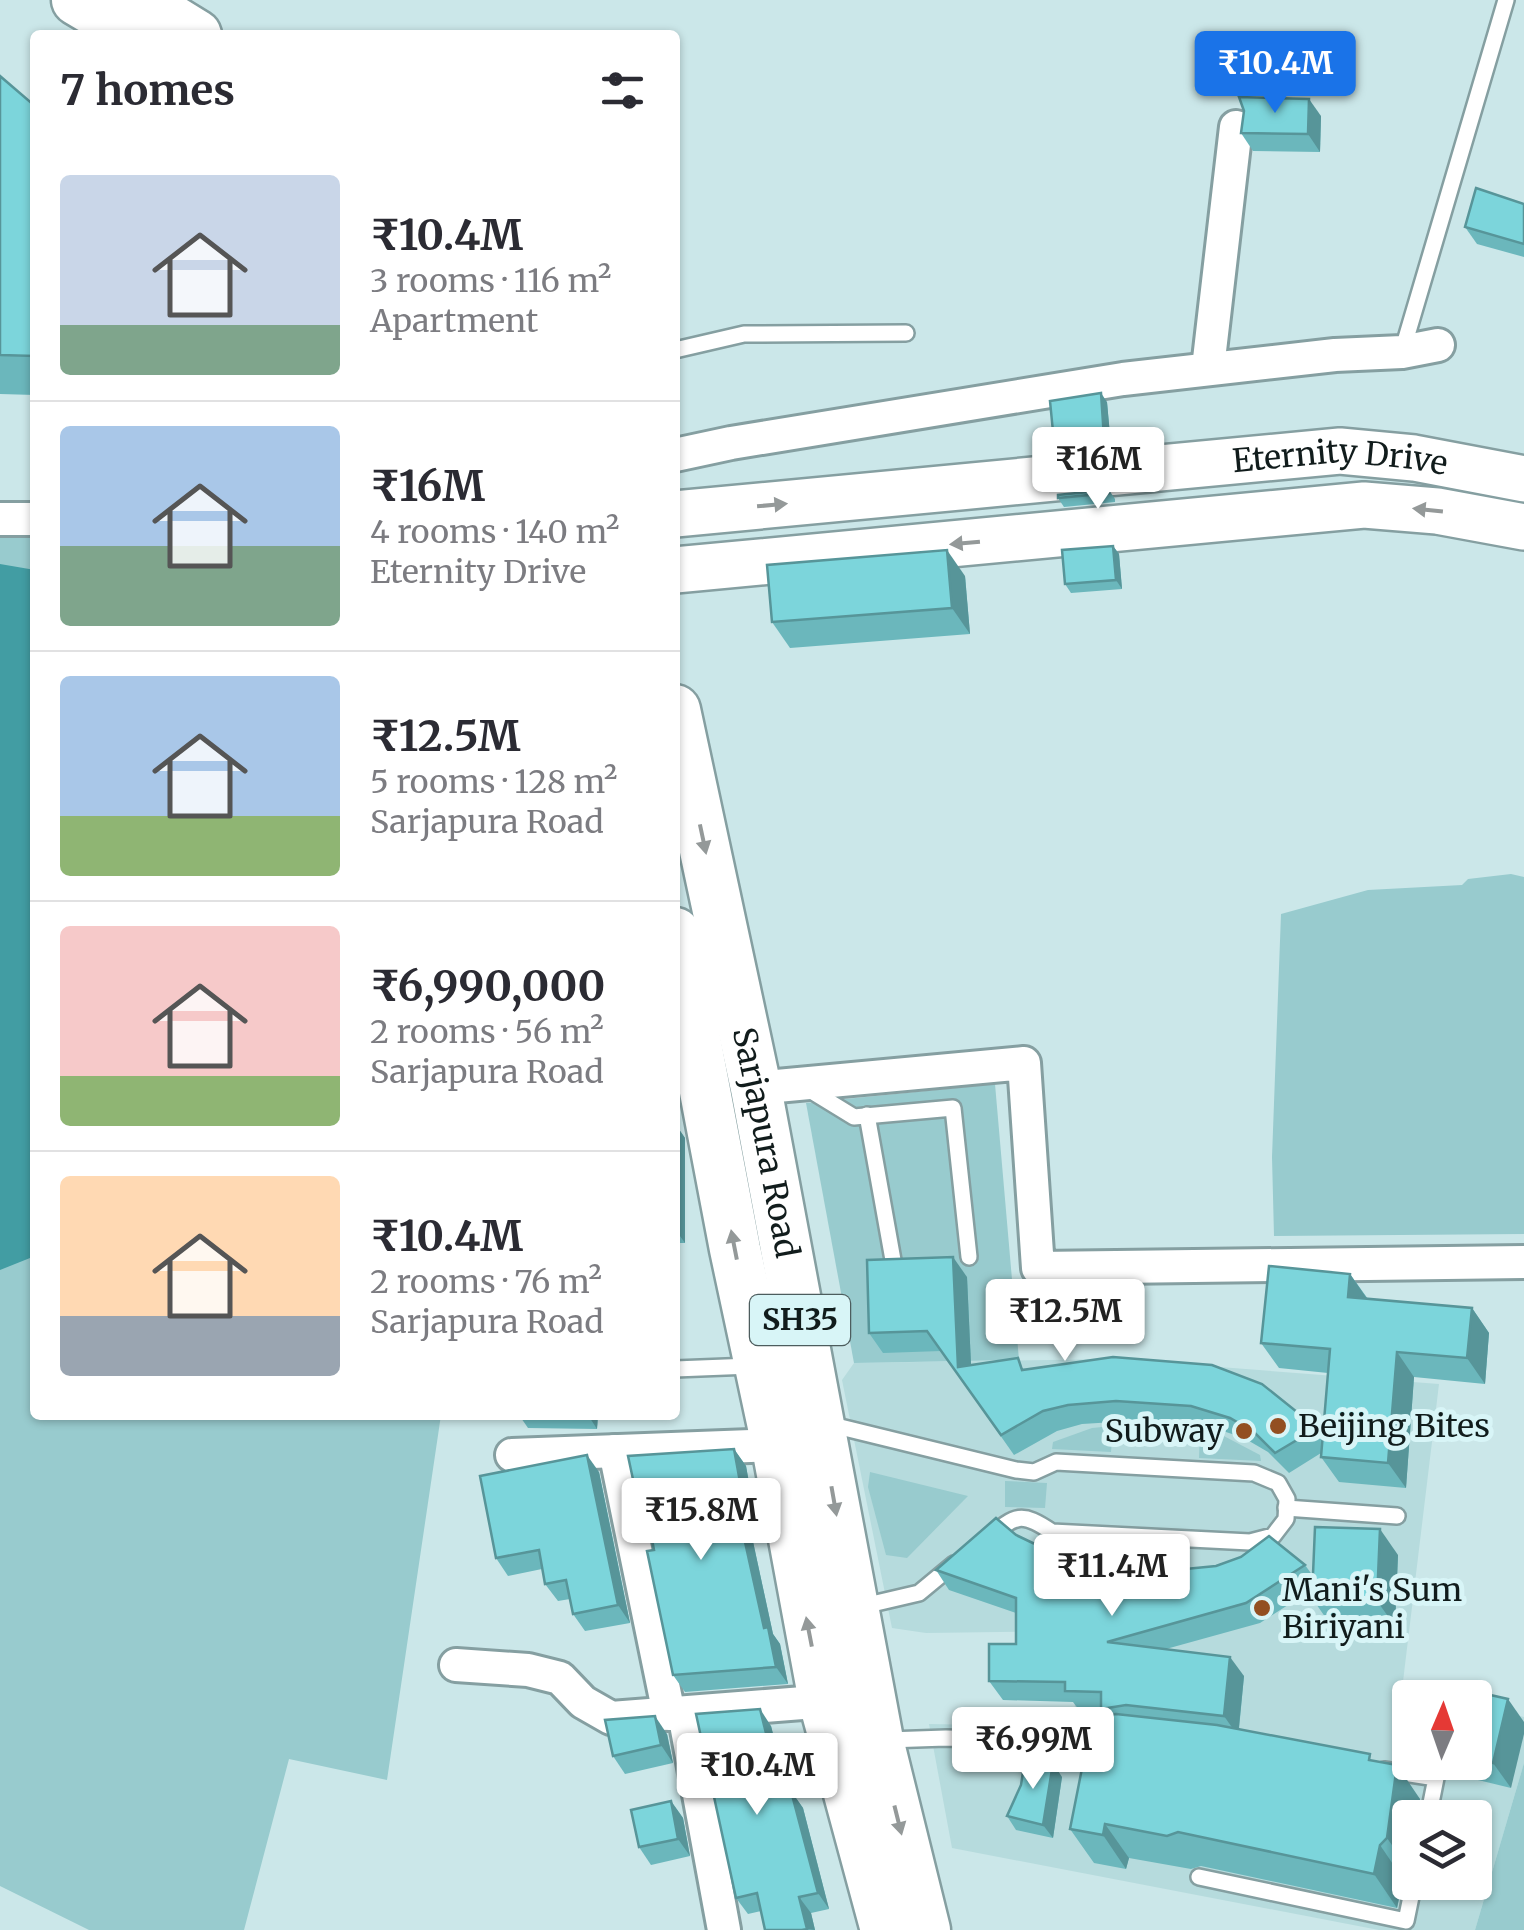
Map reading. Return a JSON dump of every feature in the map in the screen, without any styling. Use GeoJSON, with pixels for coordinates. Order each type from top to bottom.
{"type":"FeatureCollection","features":[{"type":"Feature","properties":{"kind":"main road"},"geometry":{"type":"LineString","coordinates":[[77,0],[128,30]]}},
{"type":"Feature","properties":{"kind":"main road"},"geometry":{"type":"LineString","coordinates":[[139,0],[188,30]]}},
{"type":"Feature","properties":{"kind":"main road","name":"Sarjapura Road"},"geometry":{"type":"LineString","coordinates":[[680,728],[777,1086],[798,1434],[857,1713],[886,1930]]}},
{"type":"Feature","properties":{"kind":"main road","name":"Sarjapura Road"},"geometry":{"type":"LineString","coordinates":[[680,958],[760,1365],[798,1434],[854,1608],[857,1713],[925,1930]]}},
{"type":"Feature","properties":{"kind":"street"},"geometry":{"type":"LineString","coordinates":[[1208,368],[1236,127]]}},
{"type":"Feature","properties":{"kind":"street"},"geometry":{"type":"LineString","coordinates":[[680,454],[1208,368],[1402,352],[1438,345]]}},
{"type":"Feature","properties":{"kind":"street","name":"Eternity Drive"},"geometry":{"type":"LineString","coordinates":[[680,514],[1340,452],[1414,458],[1524,479]]}},
{"type":"Feature","properties":{"kind":"street","name":"Eternity Drive"},"geometry":{"type":"LineString","coordinates":[[680,570],[1364,505],[1437,511],[1524,527]]}},
{"type":"Feature","properties":{"kind":"street"},"geometry":{"type":"LineString","coordinates":[[0,519],[30,519]]}},
{"type":"Feature","properties":{"kind":"street"},"geometry":{"type":"LineString","coordinates":[[777,1086],[1024,1062],[1038,1268],[1524,1262]]}},
{"type":"Feature","properties":{"kind":"street"},"geometry":{"type":"LineString","coordinates":[[512,1455],[615,1451],[798,1434]]}},
{"type":"Feature","properties":{"kind":"street"},"geometry":{"type":"LineString","coordinates":[[615,1451],[724,1930]]}},
{"type":"Feature","properties":{"kind":"street"},"geometry":{"type":"LineString","coordinates":[[456,1665],[528,1670],[560,1678],[584,1702],[611,1718],[857,1713]]}},
{"type":"Feature","properties":{"kind":"lane"},"geometry":{"type":"LineString","coordinates":[[1402,352],[1506,0]]}},
{"type":"Feature","properties":{"kind":"lane"},"geometry":{"type":"LineString","coordinates":[[680,349],[744,334],[906,334]]}},
{"type":"Feature","properties":{"kind":"lane"},"geometry":{"type":"LineString","coordinates":[[777,1086],[854,1117],[953,1108],[969,1257]]}},
{"type":"Feature","properties":{"kind":"lane"},"geometry":{"type":"LineString","coordinates":[[868,1116],[893,1260]]}},
{"type":"Feature","properties":{"kind":"lane"},"geometry":{"type":"LineString","coordinates":[[680,1369],[760,1365]]}},
{"type":"Feature","properties":{"kind":"lane"},"geometry":{"type":"LineString","coordinates":[[798,1434],[1034,1472],[1056,1462],[1254,1473],[1278,1483],[1287,1498],[1286,1518],[1273,1536],[1250,1542],[1052,1532],[1031,1518],[1013,1518],[982,1543]]}},
{"type":"Feature","properties":{"kind":"lane"},"geometry":{"type":"LineString","coordinates":[[1286,1508],[1397,1516]]}},
{"type":"Feature","properties":{"kind":"lane"},"geometry":{"type":"LineString","coordinates":[[854,1608],[919,1592],[966,1555]]}},
{"type":"Feature","properties":{"kind":"lane"},"geometry":{"type":"LineString","coordinates":[[857,1713],[946,1738],[1099,1743],[1126,1738]]}},
{"type":"Feature","properties":{"kind":"lane"},"geometry":{"type":"LineString","coordinates":[[1096,1760],[1099,1743]]}},
{"type":"Feature","properties":{"kind":"lane"},"geometry":{"type":"LineString","coordinates":[[1360,1766],[1436,1778],[1432,1800]]}},
{"type":"Feature","properties":{"kind":"lane"},"geometry":{"type":"LineString","coordinates":[[1199,1878],[1406,1921],[1410,1900]]}},
{"type":"Feature","properties":{"kind":"shaded area"},"geometry":{"type":"Polygon","coordinates":[[[30,529],[30,1420],[440,1420],[387,1780],[289,1759],[244,1930],[89,1930],[0,1886],[0,530],[30,529]]]}},
{"type":"Feature","properties":{"kind":"shaded area"},"geometry":{"type":"Polygon","coordinates":[[[0,564],[30,569],[30,1258],[0,1270],[0,564]]]}},
{"type":"Feature","properties":{"kind":"shaded area"},"geometry":{"type":"Polygon","coordinates":[[[1511,874],[1524,877],[1524,1234],[1274,1236],[1272,1157],[1281,914],[1368,890],[1462,885],[1468,879],[1511,874]]]}},
{"type":"Feature","properties":{"kind":"shaded area"},"geometry":{"type":"Polygon","coordinates":[[[995,1084],[1019,1360],[854,1363],[806,1103],[995,1084]]]}},
{"type":"Feature","properties":{"kind":"shaded area"},"geometry":{"type":"Polygon","coordinates":[[[1115,1359],[1439,1384],[1403,1680],[1392,1680],[1392,1780],[1492,1780],[1492,1709],[1524,1717],[1524,1763],[1492,1872],[1492,1800],[1392,1800],[1392,1900],[1484,1900],[1475,1930],[1379,1930],[952,1848],[929,1724],[1075,1727],[1074,1631],[926,1633],[892,1628],[842,1380],[854,1363],[1115,1359]]]}},
{"type":"Feature","properties":{"kind":"shaded area"},"geometry":{"type":"Polygon","coordinates":[[[1113,1426],[1111,1452],[1052,1449],[1053,1442],[1092,1428],[1113,1426]]]}},
{"type":"Feature","properties":{"kind":"shaded area"},"geometry":{"type":"Polygon","coordinates":[[[1200,1431],[1220,1434],[1260,1455],[1261,1461],[1199,1458],[1200,1431]]]}},
{"type":"Feature","properties":{"kind":"shaded area"},"geometry":{"type":"Polygon","coordinates":[[[870,1472],[968,1496],[907,1558],[886,1555],[868,1487],[870,1472]]]}},
{"type":"Feature","properties":{"kind":"shaded area"},"geometry":{"type":"Polygon","coordinates":[[[1005,1481],[1047,1483],[1045,1508],[1005,1507],[1005,1481]]]}},
{"type":"Feature","properties":{"kind":"shaded area"},"geometry":{"type":"Polygon","coordinates":[[[1524,1763],[1524,1930],[1475,1930],[1484,1900],[1492,1900],[1492,1872],[1524,1763]]]}},
{"type":"Feature","properties":{"kind":"building"},"geometry":{"type":"Polygon","coordinates":[[[0,76],[30,102],[30,356],[0,355],[0,76]]]}},
{"type":"Feature","properties":{"kind":"building"},"geometry":{"type":"Polygon","coordinates":[[[1239,97],[1309,99],[1308,134],[1241,133],[1244,111],[1239,97]]]}},
{"type":"Feature","properties":{"kind":"building"},"geometry":{"type":"Polygon","coordinates":[[[1476,188],[1524,204],[1524,244],[1465,227],[1476,188]]]}},
{"type":"Feature","properties":{"kind":"building"},"geometry":{"type":"Polygon","coordinates":[[[1101,393],[1104,438],[1054,442],[1050,401],[1101,393]]]}},
{"type":"Feature","properties":{"kind":"building"},"geometry":{"type":"Polygon","coordinates":[[[1109,493],[1058,498],[1058,495],[1109,493]]]}},
{"type":"Feature","properties":{"kind":"building"},"geometry":{"type":"Polygon","coordinates":[[[1113,546],[1116,580],[1065,584],[1062,550],[1113,546]]]}},
{"type":"Feature","properties":{"kind":"building"},"geometry":{"type":"Polygon","coordinates":[[[947,550],[952,608],[772,622],[767,565],[947,550]]]}},
{"type":"Feature","properties":{"kind":"building"},"geometry":{"type":"Polygon","coordinates":[[[953,1257],[958,1367],[1018,1358],[1022,1370],[1113,1357],[1212,1365],[1262,1384],[1317,1428],[1275,1453],[1254,1432],[1230,1418],[1191,1406],[1116,1401],[1043,1411],[1001,1435],[927,1331],[869,1333],[867,1260],[953,1257]]]}},
{"type":"Feature","properties":{"kind":"building"},"geometry":{"type":"Polygon","coordinates":[[[1269,1266],[1350,1274],[1348,1297],[1472,1308],[1467,1358],[1397,1352],[1388,1463],[1321,1457],[1330,1349],[1261,1343],[1269,1266]]]}},
{"type":"Feature","properties":{"kind":"building"},"geometry":{"type":"Polygon","coordinates":[[[734,1449],[740,1482],[732,1483],[776,1667],[673,1675],[647,1551],[654,1550],[644,1497],[637,1498],[628,1456],[734,1449]]]}},
{"type":"Feature","properties":{"kind":"building"},"geometry":{"type":"Polygon","coordinates":[[[587,1455],[618,1605],[573,1614],[566,1580],[545,1584],[539,1550],[496,1558],[480,1476],[587,1455]]]}},
{"type":"Feature","properties":{"kind":"building"},"geometry":{"type":"Polygon","coordinates":[[[996,1518],[1016,1535],[1062,1557],[1093,1565],[1165,1571],[1216,1566],[1241,1557],[1269,1536],[1305,1565],[1246,1603],[1107,1642],[1230,1657],[1224,1716],[1126,1705],[1101,1709],[1101,1692],[1065,1691],[1065,1682],[989,1681],[989,1644],[1016,1644],[1016,1598],[936,1570],[996,1518]]]}},
{"type":"Feature","properties":{"kind":"building"},"geometry":{"type":"Polygon","coordinates":[[[1315,1527],[1380,1529],[1377,1601],[1312,1598],[1315,1527]]]}},
{"type":"Feature","properties":{"kind":"building"},"geometry":{"type":"Polygon","coordinates":[[[1492,1695],[1508,1699],[1492,1763],[1492,1695]]]}},
{"type":"Feature","properties":{"kind":"building"},"geometry":{"type":"Polygon","coordinates":[[[760,1709],[781,1794],[791,1791],[818,1893],[799,1897],[807,1929],[765,1930],[757,1893],[736,1898],[696,1714],[760,1709]]]}},
{"type":"Feature","properties":{"kind":"building"},"geometry":{"type":"Polygon","coordinates":[[[1116,1714],[1217,1725],[1370,1754],[1369,1760],[1392,1764],[1395,1780],[1387,1838],[1380,1845],[1374,1874],[1178,1832],[1167,1836],[1105,1824],[1103,1835],[1070,1829],[1092,1718],[1116,1714]]]}},
{"type":"Feature","properties":{"kind":"building"},"geometry":{"type":"Polygon","coordinates":[[[655,1716],[661,1745],[613,1756],[605,1720],[655,1716]]]}},
{"type":"Feature","properties":{"kind":"building"},"geometry":{"type":"Polygon","coordinates":[[[1025,1759],[1053,1763],[1043,1825],[1007,1816],[1021,1785],[1025,1759]]]}},
{"type":"Feature","properties":{"kind":"building"},"geometry":{"type":"Polygon","coordinates":[[[671,1801],[678,1839],[639,1847],[631,1810],[671,1801]]]}},
{"type":"Feature","properties":{"kind":"place","name":"Beijing Bites"},"geometry":{"type":"Point","coordinates":[1278,1426]}},
{"type":"Feature","properties":{"kind":"place","name":"Subway"},"geometry":{"type":"Point","coordinates":[1244,1431]}},
{"type":"Feature","properties":{"kind":"place","name":"Mani's Sum Biriyani"},"geometry":{"type":"Point","coordinates":[1262,1608]}}]}
